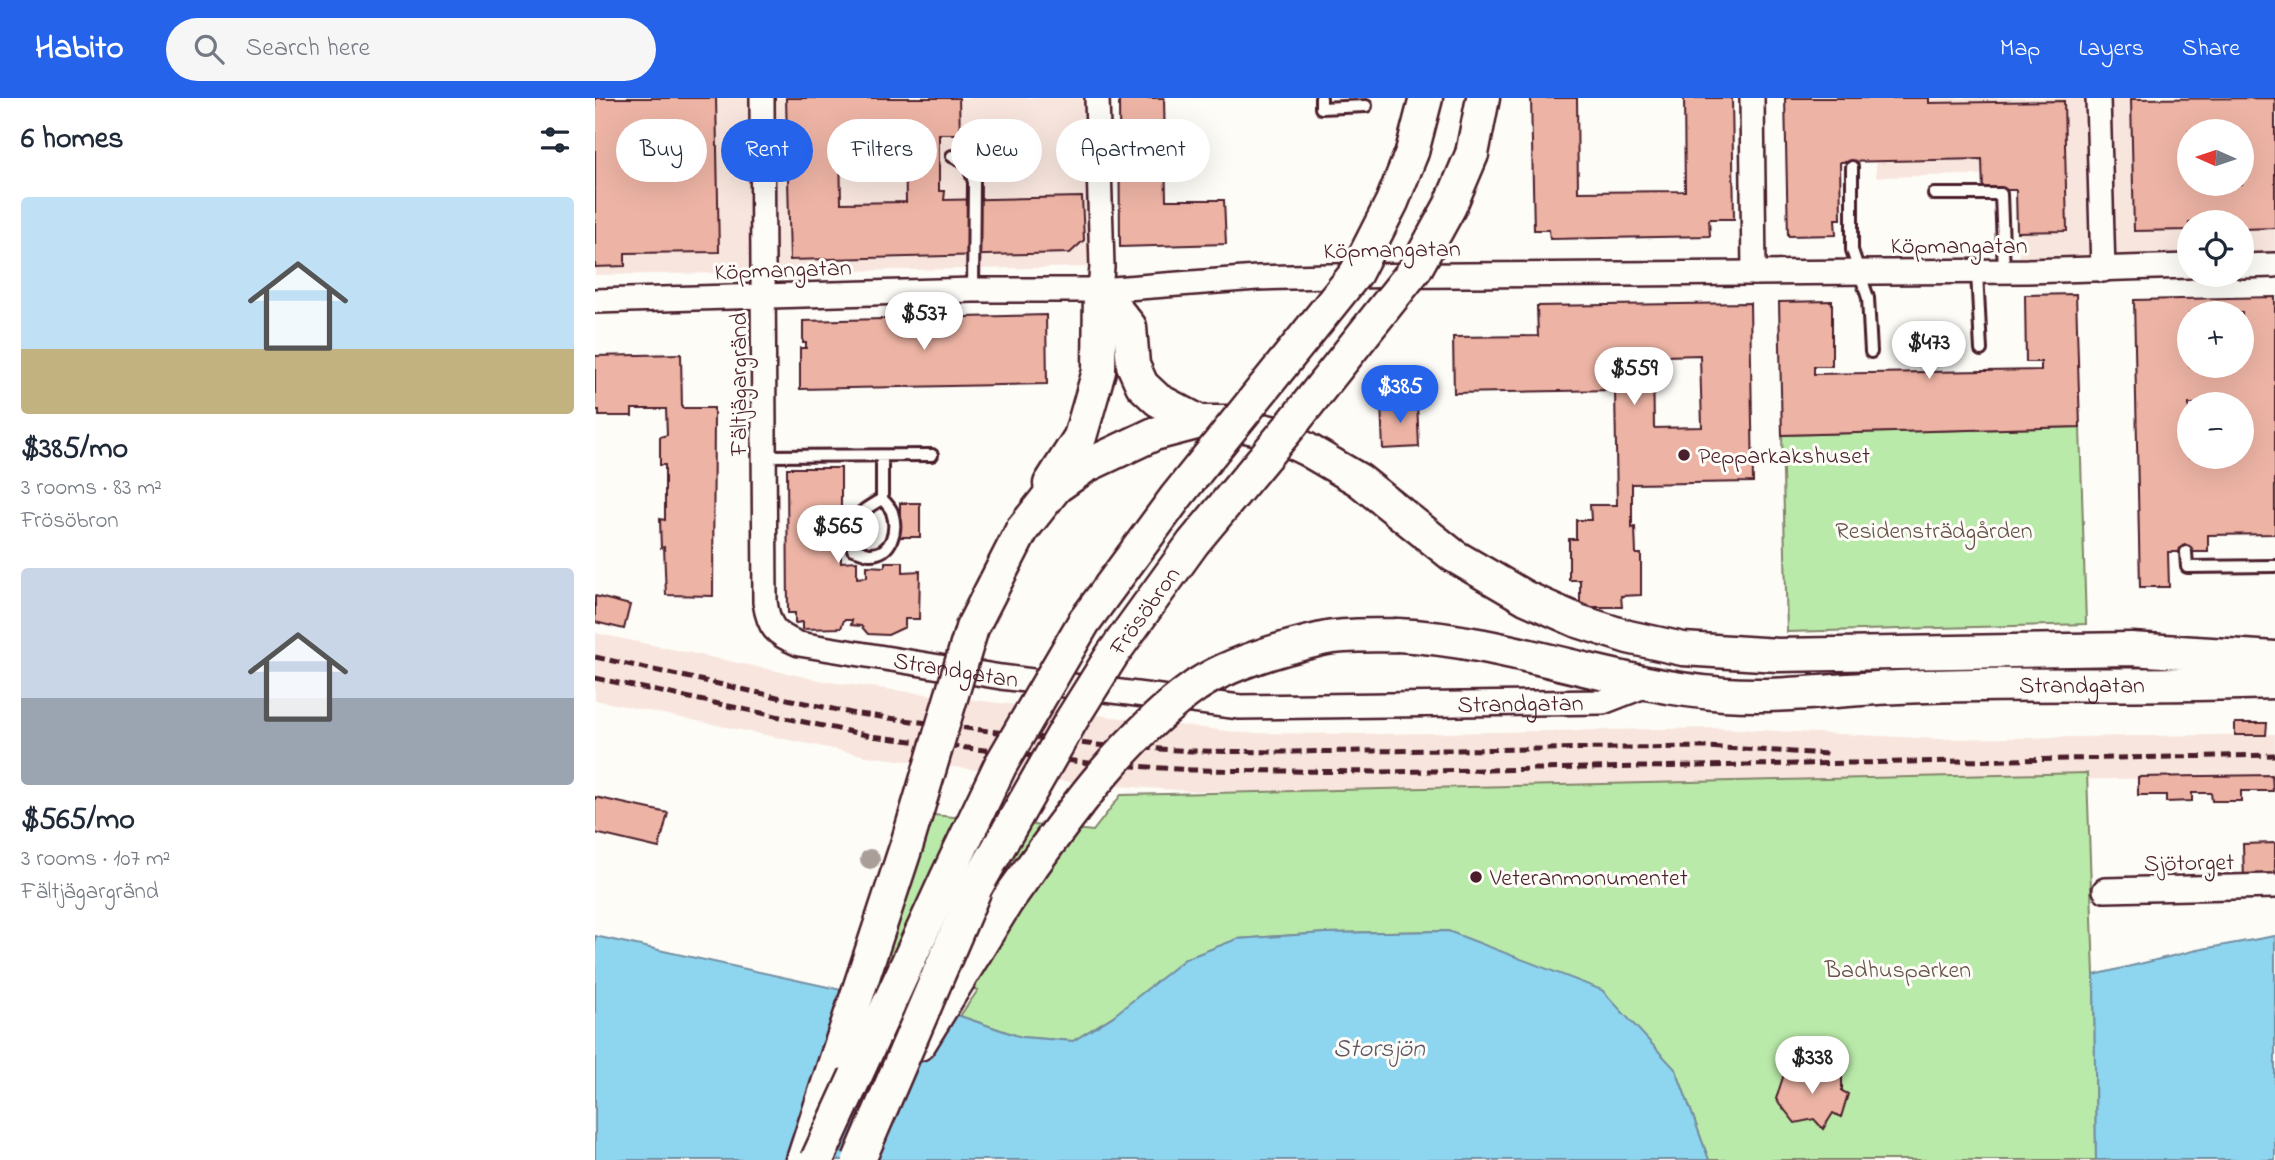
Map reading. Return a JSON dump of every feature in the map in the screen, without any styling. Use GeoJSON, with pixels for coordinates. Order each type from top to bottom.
{"type":"FeatureCollection","features":[{"type":"Feature","properties":{"kind":"main road","name":"Frösöbron"},"geometry":{"type":"LineString","coordinates":[[817,1160],[1000,766],[1084,622],[1176,497],[1356,273],[1392,202],[1412,152],[1426,98]]}},
{"type":"Feature","properties":{"kind":"main road","name":"Frösöbron"},"geometry":{"type":"LineString","coordinates":[[859,1160],[976,887],[1072,719],[1112,654],[1193,543],[1416,268],[1450,206],[1472,154],[1483,98]]}},
{"type":"Feature","properties":{"kind":"main road"},"geometry":{"type":"LineString","coordinates":[[1100,290],[1130,327],[1133,365],[1142,385],[1158,400],[1201,422]]}},
{"type":"Feature","properties":{"kind":"main road"},"geometry":{"type":"LineString","coordinates":[[803,1160],[907,844],[972,628],[1022,530],[1080,437],[1099,371],[1100,290]]}},
{"type":"Feature","properties":{"kind":"main road"},"geometry":{"type":"LineString","coordinates":[[1022,530],[1056,487],[1086,466],[1154,434],[1201,422]]}},
{"type":"Feature","properties":{"kind":"main road","name":"Strandgatan"},"geometry":{"type":"LineString","coordinates":[[1201,422],[1228,422],[1271,432],[1306,449],[1359,480],[1454,556],[1526,598],[1578,621],[1628,637],[1683,649],[1778,654],[2131,649],[2275,658]]}},
{"type":"Feature","properties":{"kind":"main road"},"geometry":{"type":"LineString","coordinates":[[885,1099],[1007,901],[1073,809],[1132,741],[1198,685],[1252,658],[1325,639],[1397,635],[1437,637],[1652,683]]}},
{"type":"Feature","properties":{"kind":"main road","name":"Strandgatan"},"geometry":{"type":"LineString","coordinates":[[1652,683],[1725,694],[1831,692],[1898,687],[2275,682]]}},
{"type":"Feature","properties":{"kind":"street","name":"Fältjägargränd"},"geometry":{"type":"LineString","coordinates":[[762,98],[765,602],[771,627]]}},
{"type":"Feature","properties":{"kind":"street"},"geometry":{"type":"LineString","coordinates":[[1097,98],[1102,267],[1100,290]]}},
{"type":"Feature","properties":{"kind":"street"},"geometry":{"type":"LineString","coordinates":[[1752,98],[1754,273]]}},
{"type":"Feature","properties":{"kind":"street"},"geometry":{"type":"LineString","coordinates":[[2098,98],[2102,270]]}},
{"type":"Feature","properties":{"kind":"street"},"geometry":{"type":"LineString","coordinates":[[2254,265],[2275,265]]}},
{"type":"Feature","properties":{"kind":"street","name":"Köpmangatan"},"geometry":{"type":"LineString","coordinates":[[595,301],[973,290],[1100,290],[1258,278],[1328,276],[2004,272],[2177,267]]}},
{"type":"Feature","properties":{"kind":"street","name":"Strandgatan"},"geometry":{"type":"LineString","coordinates":[[771,627],[781,637],[799,644],[1002,677],[1240,708],[1603,702],[1652,683]]}},
{"type":"Feature","properties":{"kind":"street","name":"Sjötorget"},"geometry":{"type":"LineString","coordinates":[[2105,890],[2275,886]]}},
{"type":"Feature","properties":{"kind":"lane"},"geometry":{"type":"LineString","coordinates":[[1321,98],[1321,108],[1366,106]]}},
{"type":"Feature","properties":{"kind":"lane"},"geometry":{"type":"LineString","coordinates":[[1852,167],[1852,250],[1868,298],[1871,352]]}},
{"type":"Feature","properties":{"kind":"lane"},"geometry":{"type":"LineString","coordinates":[[973,290],[974,182]]}},
{"type":"Feature","properties":{"kind":"lane"},"geometry":{"type":"LineString","coordinates":[[1934,194],[2001,194],[2004,272]]}},
{"type":"Feature","properties":{"kind":"lane"},"geometry":{"type":"LineString","coordinates":[[1977,272],[1981,350]]}},
{"type":"Feature","properties":{"kind":"lane"},"geometry":{"type":"LineString","coordinates":[[765,456],[932,456]]}},
{"type":"Feature","properties":{"kind":"lane"},"geometry":{"type":"LineString","coordinates":[[882,456],[882,499],[892,509],[894,537],[890,545],[881,551],[870,554],[853,549],[852,531],[859,511],[882,499]]}},
{"type":"Feature","properties":{"kind":"lane"},"geometry":{"type":"LineString","coordinates":[[2186,552],[2187,568],[2275,566]]}},
{"type":"Feature","properties":{"kind":"shaded area"},"geometry":{"type":"Polygon","coordinates":[[[595,98],[1093,98],[1093,119],[1056,119],[1056,182],[1094,182],[1095,267],[595,275],[595,98]]]}},
{"type":"Feature","properties":{"kind":"shaded area"},"geometry":{"type":"Polygon","coordinates":[[[1875,98],[2275,98],[2275,253],[2254,254],[2254,210],[2177,210],[2177,255],[2019,258],[2018,174],[1876,177],[1875,98]]]}},
{"type":"Feature","properties":{"kind":"shaded area"},"geometry":{"type":"Polygon","coordinates":[[[595,633],[829,682],[1244,733],[1380,734],[1716,728],[1942,739],[2275,734],[2275,776],[1380,793],[1191,791],[1087,784],[867,756],[595,700],[595,633]]]}},
{"type":"Feature","properties":{"kind":"green space","name":"Residensträdgården"},"geometry":{"type":"Polygon","coordinates":[[[2080,427],[2086,624],[1787,632],[1782,435],[2080,427]]]}},
{"type":"Feature","properties":{"kind":"green space","name":"Badhusparken"},"geometry":{"type":"Polygon","coordinates":[[[2087,773],[2094,975],[2096,1160],[1709,1160],[1676,1070],[1448,931],[1326,933],[1237,939],[1073,1041],[1021,1037],[960,1016],[978,990],[877,969],[924,814],[1093,831],[1121,795],[2087,773]]]}},
{"type":"Feature","properties":{"kind":"water","name":"Storsjön"},"geometry":{"type":"Polygon","coordinates":[[[1448,931],[1602,990],[1676,1070],[1709,1160],[595,1160],[595,936],[960,1016],[1021,1037],[1073,1041],[1112,1017],[1185,959],[1237,939],[1326,933],[1448,931]]]}},
{"type":"Feature","properties":{"kind":"water"},"geometry":{"type":"Polygon","coordinates":[[[2275,936],[2275,1160],[2096,1160],[2094,975],[2197,950],[2275,936]]]}},
{"type":"Feature","properties":{"kind":"building"},"geometry":{"type":"Polygon","coordinates":[[[595,98],[716,98],[719,252],[625,253],[625,266],[595,267],[595,98]]]}},
{"type":"Feature","properties":{"kind":"building"},"geometry":{"type":"Polygon","coordinates":[[[786,98],[959,98],[960,119],[951,119],[951,134],[939,134],[939,191],[945,191],[944,200],[1082,197],[1084,240],[1070,253],[790,260],[788,182],[813,182],[813,119],[787,119],[786,98]]]}},
{"type":"Feature","properties":{"kind":"building"},"geometry":{"type":"Polygon","coordinates":[[[1119,98],[1164,98],[1164,119],[1119,119],[1119,98]]]}},
{"type":"Feature","properties":{"kind":"building"},"geometry":{"type":"Polygon","coordinates":[[[1531,98],[1577,98],[1578,192],[1685,191],[1684,98],[1732,98],[1734,219],[1709,219],[1710,236],[1550,239],[1549,230],[1534,230],[1531,98]]]}},
{"type":"Feature","properties":{"kind":"building"},"geometry":{"type":"Polygon","coordinates":[[[1785,98],[1929,98],[1929,103],[2064,101],[2067,231],[2017,232],[2016,190],[1983,190],[1982,159],[1840,162],[1841,219],[1835,219],[1836,235],[1788,236],[1785,98]]]}},
{"type":"Feature","properties":{"kind":"building"},"geometry":{"type":"Polygon","coordinates":[[[2275,98],[2275,228],[2254,229],[2254,210],[2177,210],[2177,230],[2134,231],[2131,99],[2275,98]]]}},
{"type":"Feature","properties":{"kind":"building"},"geometry":{"type":"Polygon","coordinates":[[[1120,182],[1166,182],[1166,200],[1224,200],[1226,244],[1120,247],[1120,182]]]}},
{"type":"Feature","properties":{"kind":"building"},"geometry":{"type":"Polygon","coordinates":[[[2076,294],[2080,427],[1782,435],[1779,302],[1832,301],[1832,366],[1814,366],[1814,374],[2041,370],[2041,362],[2026,362],[2025,295],[2076,294]]]}},
{"type":"Feature","properties":{"kind":"building"},"geometry":{"type":"Polygon","coordinates":[[[2275,297],[2275,534],[2208,535],[2208,552],[2168,552],[2169,587],[2140,587],[2134,300],[2275,297]]]}},
{"type":"Feature","properties":{"kind":"building","name":"Pepparkakshuset"},"geometry":{"type":"Polygon","coordinates":[[[1750,303],[1753,482],[1632,484],[1632,528],[1635,527],[1636,554],[1641,554],[1641,595],[1621,596],[1622,607],[1580,607],[1580,580],[1569,580],[1569,539],[1576,539],[1576,520],[1591,520],[1590,505],[1617,505],[1615,390],[1454,393],[1453,337],[1538,336],[1537,306],[1750,303]],[[1700,355],[1664,356],[1664,361],[1653,361],[1654,428],[1702,427],[1700,355]]]}},
{"type":"Feature","properties":{"kind":"building"},"geometry":{"type":"Polygon","coordinates":[[[1046,315],[1047,384],[800,389],[800,348],[806,348],[806,343],[803,343],[803,321],[1046,315]]]}},
{"type":"Feature","properties":{"kind":"building"},"geometry":{"type":"Polygon","coordinates":[[[681,354],[682,408],[714,408],[713,596],[666,595],[660,519],[665,520],[665,465],[660,465],[660,437],[667,435],[666,409],[632,409],[632,416],[599,416],[599,410],[595,410],[595,356],[681,354]]]}},
{"type":"Feature","properties":{"kind":"building"},"geometry":{"type":"Polygon","coordinates":[[[1417,402],[1419,447],[1383,449],[1381,403],[1417,402]]]}},
{"type":"Feature","properties":{"kind":"building"},"geometry":{"type":"Polygon","coordinates":[[[787,468],[841,468],[841,562],[857,561],[857,578],[867,577],[867,566],[885,567],[885,562],[903,562],[903,572],[920,571],[919,619],[905,619],[905,627],[888,635],[868,634],[861,626],[851,625],[852,620],[844,620],[841,628],[803,629],[803,622],[795,623],[795,613],[788,613],[787,468]]]}},
{"type":"Feature","properties":{"kind":"building"},"geometry":{"type":"Polygon","coordinates":[[[900,503],[920,503],[920,537],[900,537],[900,503]]]}},
{"type":"Feature","properties":{"kind":"building"},"geometry":{"type":"Polygon","coordinates":[[[595,596],[630,605],[624,629],[595,622],[595,596]]]}},
{"type":"Feature","properties":{"kind":"building"},"geometry":{"type":"Polygon","coordinates":[[[2235,723],[2267,723],[2266,735],[2235,735],[2235,723]]]}},
{"type":"Feature","properties":{"kind":"building"},"geometry":{"type":"Polygon","coordinates":[[[2272,775],[2273,791],[2241,791],[2241,801],[2212,801],[2211,793],[2192,793],[2192,801],[2166,802],[2166,795],[2138,795],[2138,777],[2272,775]]]}},
{"type":"Feature","properties":{"kind":"building"},"geometry":{"type":"Polygon","coordinates":[[[595,797],[668,813],[659,848],[595,833],[595,797]]]}},
{"type":"Feature","properties":{"kind":"building"},"geometry":{"type":"Polygon","coordinates":[[[2275,843],[2275,880],[2244,881],[2243,844],[2275,843]]]}},
{"type":"Feature","properties":{"kind":"building"},"geometry":{"type":"Polygon","coordinates":[[[1815,1067],[1825,1076],[1842,1073],[1842,1091],[1848,1094],[1841,1117],[1833,1113],[1823,1129],[1814,1119],[1795,1123],[1776,1099],[1784,1074],[1815,1067]]]}},
{"type":"Feature","properties":{"kind":"railway"},"geometry":{"type":"LineString","coordinates":[[595,657],[851,713],[1096,745],[1192,751],[1282,752],[1706,747],[1828,754]]}},
{"type":"Feature","properties":{"kind":"railway"},"geometry":{"type":"LineString","coordinates":[[595,678],[871,736],[1089,763],[1192,770],[1379,772],[2275,755]]}},
{"type":"Feature","properties":{"kind":"place","name":"Pepparkakshuset"},"geometry":{"type":"Point","coordinates":[1684,455]}},
{"type":"Feature","properties":{"kind":"place","name":"Veteranmonumentet"},"geometry":{"type":"Point","coordinates":[1476,877]}}]}
